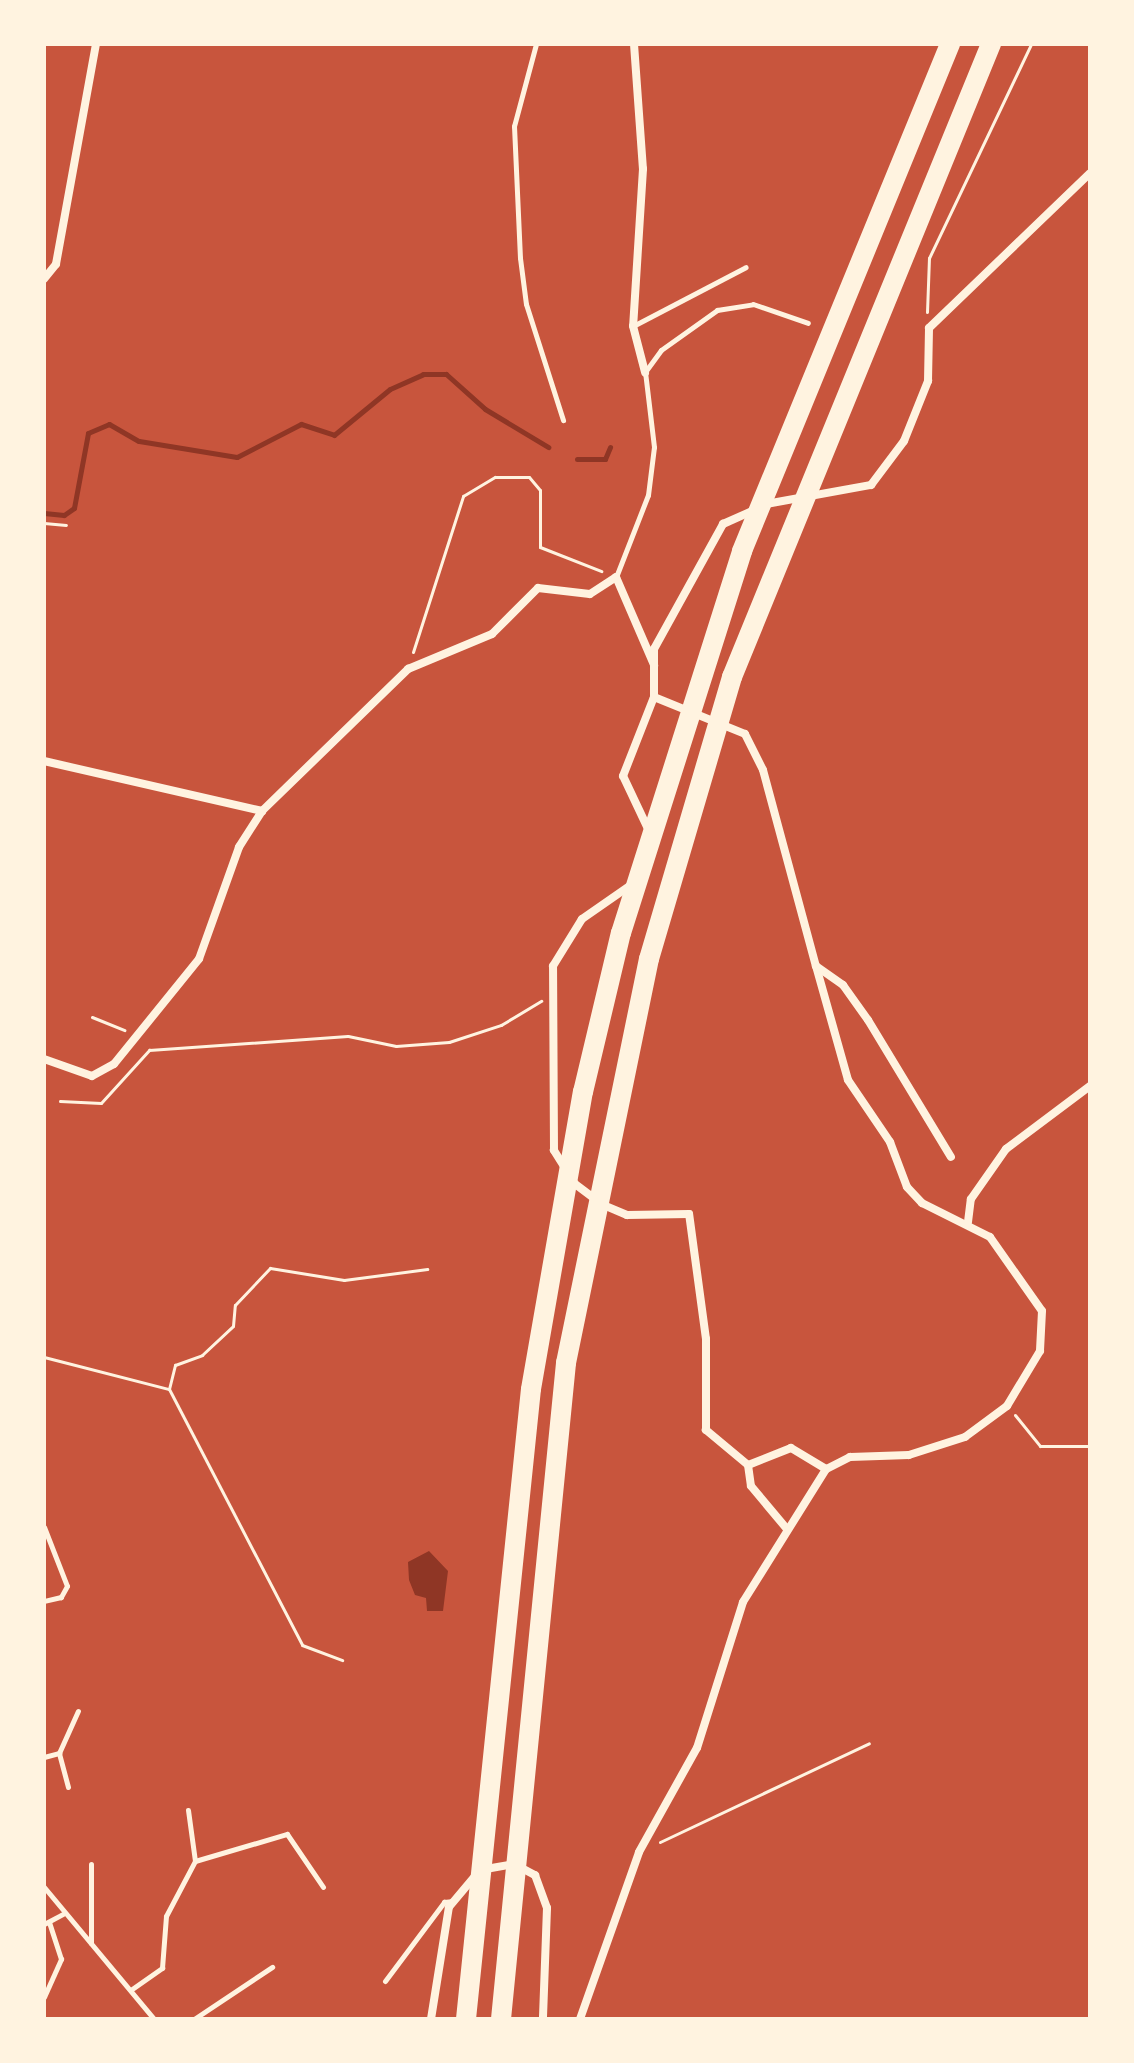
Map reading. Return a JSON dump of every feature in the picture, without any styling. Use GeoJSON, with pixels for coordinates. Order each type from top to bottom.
{"type":"FeatureCollection","features":[{"type":"Feature","properties":{"kind":"highway"},"geometry":{"type":"LineString","coordinates":[[466,2019],[531,1389],[580,1107],[621,933],[742,551],[950,44]]}},
{"type":"Feature","properties":{"kind":"highway"},"geometry":{"type":"LineString","coordinates":[[501,2019],[566,1363],[649,959],[732,677],[991,44]]}},
{"type":"Feature","properties":{"kind":"street"},"geometry":{"type":"LineString","coordinates":[[44,279],[56,264],[96,44]]}},
{"type":"Feature","properties":{"kind":"street"},"geometry":{"type":"LineString","coordinates":[[634,44],[643,169],[633,326],[645,372]]}},
{"type":"Feature","properties":{"kind":"street"},"geometry":{"type":"LineString","coordinates":[[787,1529],[751,1486],[748,1465],[706,1430],[707,1352],[689,1214],[627,1215],[603,1205],[575,1184],[554,1150],[556,995],[553,966],[582,919],[629,888],[654,858],[654,841],[623,776],[654,697],[654,649],[695,564],[723,524],[785,496],[871,485],[904,441],[928,381],[929,328],[1090,173]]}},
{"type":"Feature","properties":{"kind":"street"},"geometry":{"type":"LineString","coordinates":[[44,1059],[92,1076],[114,1064],[199,959],[239,847],[262,811],[408,669],[492,634],[538,588],[590,594],[616,577],[654,665]]}},
{"type":"Feature","properties":{"kind":"street"},"geometry":{"type":"LineString","coordinates":[[580,2019],[639,1852],[691,1761],[743,1602],[826,1469],[850,1457],[909,1455],[965,1437],[1007,1406],[1040,1351],[1042,1311],[1016,1265],[968,1222],[922,1203],[907,1187],[890,1142],[848,1080],[763,770],[745,734],[654,697]]}},
{"type":"Feature","properties":{"kind":"street"},"geometry":{"type":"LineString","coordinates":[[44,761],[262,811]]}},
{"type":"Feature","properties":{"kind":"street"},"geometry":{"type":"LineString","coordinates":[[816,966],[843,985],[868,1020],[951,1157]]}},
{"type":"Feature","properties":{"kind":"street"},"geometry":{"type":"LineString","coordinates":[[968,1222],[971,1199],[1006,1149],[1090,1086]]}},
{"type":"Feature","properties":{"kind":"street"},"geometry":{"type":"LineString","coordinates":[[748,1465],[791,1448],[826,1469]]}},
{"type":"Feature","properties":{"kind":"street"},"geometry":{"type":"LineString","coordinates":[[431,2019],[454,1901],[480,1870],[514,1864],[535,1875],[547,1908],[543,2019]]}},
{"type":"Feature","properties":{"kind":"lane"},"geometry":{"type":"LineString","coordinates":[[536,44],[514,126],[519,245],[526,304],[563,420]]}},
{"type":"Feature","properties":{"kind":"lane"},"geometry":{"type":"LineString","coordinates":[[633,326],[746,267]]}},
{"type":"Feature","properties":{"kind":"lane"},"geometry":{"type":"LineString","coordinates":[[616,577],[648,495],[654,447],[645,372],[661,350],[717,310],[753,304],[808,323]]}},
{"type":"Feature","properties":{"kind":"lane"},"geometry":{"type":"LineString","coordinates":[[44,1527],[67,1586],[61,1597],[44,1601]]}},
{"type":"Feature","properties":{"kind":"lane"},"geometry":{"type":"LineString","coordinates":[[68,1787],[59,1753],[78,1711]]}},
{"type":"Feature","properties":{"kind":"lane"},"geometry":{"type":"LineString","coordinates":[[44,1757],[59,1753]]}},
{"type":"Feature","properties":{"kind":"lane"},"geometry":{"type":"LineString","coordinates":[[132,1989],[162,1968],[166,1916],[195,1861],[188,1810]]}},
{"type":"Feature","properties":{"kind":"lane"},"geometry":{"type":"LineString","coordinates":[[195,1861],[287,1834],[323,1887]]}},
{"type":"Feature","properties":{"kind":"lane"},"geometry":{"type":"LineString","coordinates":[[91,1864],[91,1944]]}},
{"type":"Feature","properties":{"kind":"lane"},"geometry":{"type":"LineString","coordinates":[[44,1887],[63,1914],[132,1989],[154,2019]]}},
{"type":"Feature","properties":{"kind":"lane"},"geometry":{"type":"LineString","coordinates":[[385,1981],[444,1902],[454,1901]]}},
{"type":"Feature","properties":{"kind":"lane"},"geometry":{"type":"LineString","coordinates":[[44,1997],[61,1959],[46,1923],[63,1914]]}},
{"type":"Feature","properties":{"kind":"lane"},"geometry":{"type":"LineString","coordinates":[[194,2019],[272,1967]]}},
{"type":"Feature","properties":{"kind":"path"},"geometry":{"type":"LineString","coordinates":[[929,328],[929,258],[1031,44]]}},
{"type":"Feature","properties":{"kind":"path"},"geometry":{"type":"LineString","coordinates":[[408,669],[463,496],[495,477],[529,477],[540,490],[540,547],[616,577]]}},
{"type":"Feature","properties":{"kind":"path"},"geometry":{"type":"LineString","coordinates":[[44,523],[66,525]]}},
{"type":"Feature","properties":{"kind":"path"},"geometry":{"type":"LineString","coordinates":[[60,1101],[101,1103],[149,1050],[348,1036],[396,1046],[449,1042],[556,995]]}},
{"type":"Feature","properties":{"kind":"path"},"geometry":{"type":"LineString","coordinates":[[342,1660],[302,1645],[169,1389],[175,1365],[202,1355],[233,1326],[235,1305],[270,1268],[344,1280],[427,1269]]}},
{"type":"Feature","properties":{"kind":"path"},"geometry":{"type":"LineString","coordinates":[[44,1357],[169,1389]]}},
{"type":"Feature","properties":{"kind":"path"},"geometry":{"type":"LineString","coordinates":[[1007,1406],[1040,1446],[1090,1446]]}},
{"type":"Feature","properties":{"kind":"path"},"geometry":{"type":"LineString","coordinates":[[639,1852],[869,1743]]}},
{"type":"Feature","properties":{"kind":"shaded area"},"geometry":{"type":"Polygon","coordinates":[[[429,1551],[448,1571],[443,1611],[427,1611],[426,1598],[415,1595],[409,1580],[408,1562],[429,1551]]]}},
{"type":"Feature","properties":{"kind":"waterway"},"geometry":{"type":"LineString","coordinates":[[44,513],[64,515],[74,508],[88,433],[109,424],[139,441],[237,457],[301,424],[334,435],[390,389],[423,374],[446,374],[485,409],[548,447]]}},
{"type":"Feature","properties":{"kind":"waterway"},"geometry":{"type":"LineString","coordinates":[[577,459],[605,459],[610,447]]}}]}
